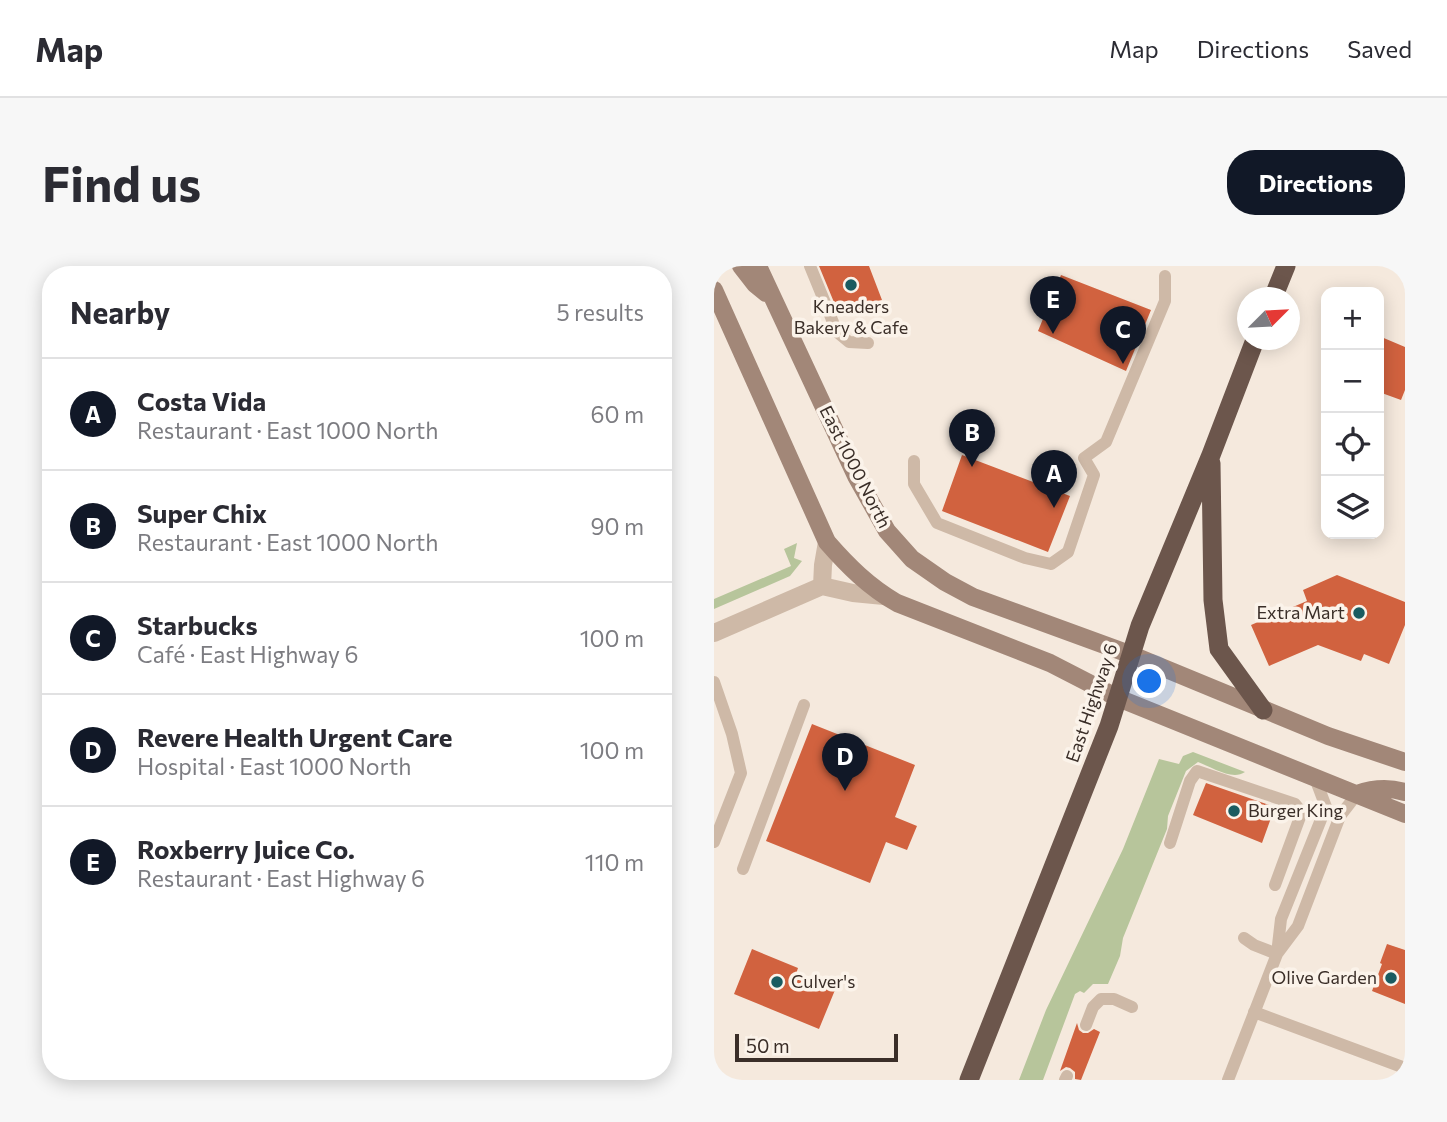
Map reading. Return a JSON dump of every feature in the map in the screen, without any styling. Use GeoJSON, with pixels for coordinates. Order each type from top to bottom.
{"type":"FeatureCollection","features":[{"type":"Feature","properties":{"kind":"highway"},"geometry":{"type":"LineString","coordinates":[[1277,287],[1286,266]]}},
{"type":"Feature","properties":{"kind":"highway","name":"East Highway 6"},"geometry":{"type":"LineString","coordinates":[[969,1080],[1104,737],[1144,616],[1251,350]]}},
{"type":"Feature","properties":{"kind":"highway"},"geometry":{"type":"LineString","coordinates":[[1211,455],[1213,600],[1219,649],[1223,658],[1245,682],[1264,709]]}},
{"type":"Feature","properties":{"kind":"main road"},"geometry":{"type":"LineString","coordinates":[[741,266],[755,284],[774,300]]}},
{"type":"Feature","properties":{"kind":"main road","name":"East 1000 North"},"geometry":{"type":"LineString","coordinates":[[758,266],[856,476],[887,531],[900,548],[944,582],[973,597],[1132,655],[1328,736],[1405,762]]}},
{"type":"Feature","properties":{"kind":"main road"},"geometry":{"type":"LineString","coordinates":[[714,290],[827,542],[854,572],[884,596],[1050,663],[1118,698],[1405,814]]}},
{"type":"Feature","properties":{"kind":"main road"},"geometry":{"type":"LineString","coordinates":[[1357,794],[1372,789],[1392,788],[1405,792]]}},
{"type":"Feature","properties":{"kind":"street"},"geometry":{"type":"LineString","coordinates":[[822,586],[827,542]]}},
{"type":"Feature","properties":{"kind":"street"},"geometry":{"type":"LineString","coordinates":[[714,633],[822,586],[884,596]]}},
{"type":"Feature","properties":{"kind":"lane"},"geometry":{"type":"LineString","coordinates":[[810,266],[837,332],[849,342],[868,343]]}},
{"type":"Feature","properties":{"kind":"lane"},"geometry":{"type":"LineString","coordinates":[[914,461],[914,484],[937,523],[1025,558],[1051,564],[1068,552],[1094,475],[1084,458],[1106,442],[1165,301],[1165,276]]}},
{"type":"Feature","properties":{"kind":"lane"},"geometry":{"type":"LineString","coordinates":[[714,682],[732,734],[741,773],[714,842]]}},
{"type":"Feature","properties":{"kind":"lane"},"geometry":{"type":"LineString","coordinates":[[743,869],[804,705]]}},
{"type":"Feature","properties":{"kind":"lane"},"geometry":{"type":"LineString","coordinates":[[1170,843],[1190,782],[1197,771],[1294,804],[1299,809],[1300,817],[1275,885]]}},
{"type":"Feature","properties":{"kind":"lane"},"geometry":{"type":"LineString","coordinates":[[1228,1080],[1277,954],[1281,919],[1326,807],[1315,778]]}},
{"type":"Feature","properties":{"kind":"lane"},"geometry":{"type":"LineString","coordinates":[[1277,954],[1298,926],[1340,816],[1357,794]]}},
{"type":"Feature","properties":{"kind":"lane"},"geometry":{"type":"LineString","coordinates":[[1244,938],[1277,954]]}},
{"type":"Feature","properties":{"kind":"lane"},"geometry":{"type":"LineString","coordinates":[[1086,1025],[1093,1007],[1101,999],[1114,999],[1132,1007]]}},
{"type":"Feature","properties":{"kind":"lane"},"geometry":{"type":"LineString","coordinates":[[1254,1012],[1405,1068]]}},
{"type":"Feature","properties":{"kind":"green space"},"geometry":{"type":"Polygon","coordinates":[[[797,543],[794,558],[802,561],[790,576],[714,609],[714,599],[791,566],[784,549],[797,543]]]}},
{"type":"Feature","properties":{"kind":"green space"},"geometry":{"type":"Polygon","coordinates":[[[1193,752],[1245,772],[1228,774],[1198,762],[1186,771],[1168,816],[1167,829],[1123,938],[1120,956],[1108,984],[1093,984],[1084,993],[1080,991],[1075,994],[1043,1080],[1019,1080],[1046,1010],[1123,849],[1159,759],[1179,764],[1183,756],[1193,752]]]}},
{"type":"Feature","properties":{"kind":"building","name":"Kneaders Bakery & Cafe"},"geometry":{"type":"Polygon","coordinates":[[[819,266],[869,266],[882,300],[859,310],[857,305],[838,312],[819,266]]]}},
{"type":"Feature","properties":{"kind":"building"},"geometry":{"type":"Polygon","coordinates":[[[1061,275],[1151,310],[1126,371],[1038,331],[1061,275]]]}},
{"type":"Feature","properties":{"kind":"building"},"geometry":{"type":"Polygon","coordinates":[[[1384,338],[1405,347],[1405,390],[1401,400],[1384,394],[1384,338]]]}},
{"type":"Feature","properties":{"kind":"building"},"geometry":{"type":"Polygon","coordinates":[[[962,455],[1070,496],[1048,552],[942,511],[962,455]]]}},
{"type":"Feature","properties":{"kind":"building","name":"Extra Mart"},"geometry":{"type":"Polygon","coordinates":[[[1337,575],[1405,602],[1405,625],[1389,664],[1364,654],[1361,661],[1318,645],[1269,666],[1251,625],[1307,601],[1303,590],[1337,575]]]}},
{"type":"Feature","properties":{"kind":"building"},"geometry":{"type":"Polygon","coordinates":[[[812,724],[915,765],[895,817],[917,826],[907,850],[886,842],[870,883],[766,841],[812,724]]]}},
{"type":"Feature","properties":{"kind":"building","name":"Burger King"},"geometry":{"type":"Polygon","coordinates":[[[1206,783],[1275,807],[1262,843],[1193,815],[1206,783]]]}},
{"type":"Feature","properties":{"kind":"building","name":"Olive Garden"},"geometry":{"type":"Polygon","coordinates":[[[1387,944],[1405,950],[1405,1004],[1372,991],[1387,944]]]}},
{"type":"Feature","properties":{"kind":"building","name":"Culver's"},"geometry":{"type":"Polygon","coordinates":[[[752,949],[798,968],[796,974],[835,990],[819,1029],[734,994],[752,949]]]}},
{"type":"Feature","properties":{"kind":"building"},"geometry":{"type":"Polygon","coordinates":[[[1077,1023],[1083,1033],[1094,1029],[1100,1032],[1081,1080],[1075,1079],[1075,1072],[1070,1068],[1066,1067],[1060,1071],[1077,1023]]]}},
{"type":"Feature","properties":{"kind":"place","name":"Kneaders Bakery & Cafe"},"geometry":{"type":"Point","coordinates":[851,285]}},
{"type":"Feature","properties":{"kind":"place","name":"Roxberry Juice Co."},"geometry":{"type":"Point","coordinates":[1053,334]}},
{"type":"Feature","properties":{"kind":"place","name":"Starbucks"},"geometry":{"type":"Point","coordinates":[1123,364]}},
{"type":"Feature","properties":{"kind":"place","name":"Super Chix"},"geometry":{"type":"Point","coordinates":[972,467]}},
{"type":"Feature","properties":{"kind":"place","name":"Costa Vida"},"geometry":{"type":"Point","coordinates":[1054,508]}},
{"type":"Feature","properties":{"kind":"place","name":"Extra Mart"},"geometry":{"type":"Point","coordinates":[1359,613]}},
{"type":"Feature","properties":{"kind":"place","name":"Revere Health Urgent Care"},"geometry":{"type":"Point","coordinates":[845,791]}},
{"type":"Feature","properties":{"kind":"place","name":"Burger King"},"geometry":{"type":"Point","coordinates":[1234,811]}},
{"type":"Feature","properties":{"kind":"place","name":"Olive Garden"},"geometry":{"type":"Point","coordinates":[1391,978]}},
{"type":"Feature","properties":{"kind":"place","name":"Culver's"},"geometry":{"type":"Point","coordinates":[777,982]}}]}
